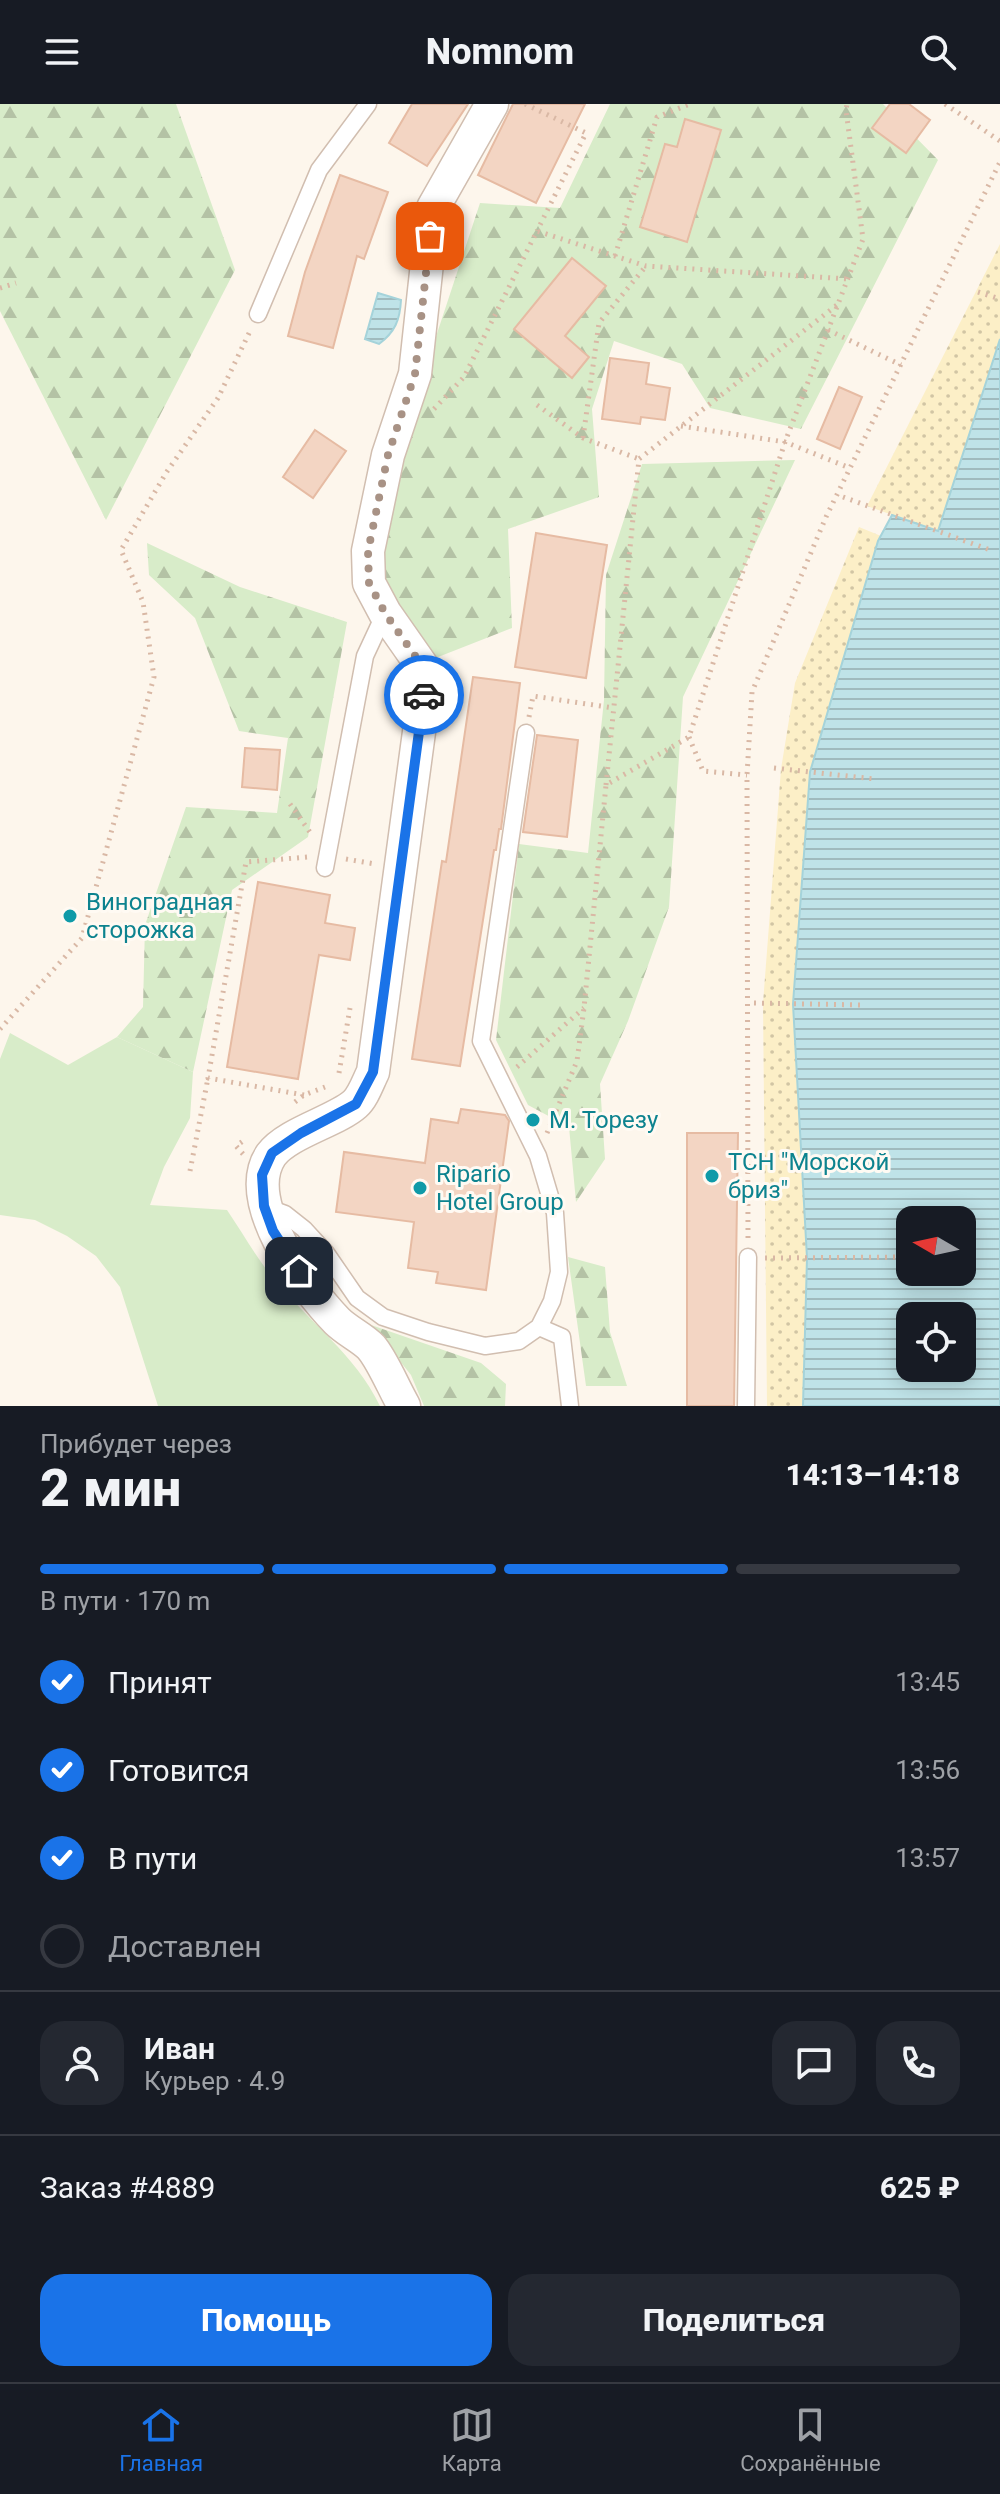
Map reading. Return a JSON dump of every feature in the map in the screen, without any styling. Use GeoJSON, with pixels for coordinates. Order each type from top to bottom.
{"type":"FeatureCollection","features":[{"type":"Feature","properties":{"kind":"street"},"geometry":{"type":"LineString","coordinates":[[404,1406],[371,1348],[338,1322],[312,1291],[273,1231],[264,1206],[262,1175],[272,1153],[301,1133],[356,1104],[373,1072],[427,673],[385,613],[369,583],[368,551],[388,455],[415,374],[433,208],[492,104]]}},
{"type":"Feature","properties":{"kind":"lane"},"geometry":{"type":"LineString","coordinates":[[258,314],[319,170],[368,104]]}},
{"type":"Feature","properties":{"kind":"lane"},"geometry":{"type":"LineString","coordinates":[[326,862],[365,656],[385,613]]}},
{"type":"Feature","properties":{"kind":"lane"},"geometry":{"type":"LineString","coordinates":[[264,1206],[285,1214],[304,1229],[326,1253],[357,1298],[383,1317],[485,1346],[519,1341],[539,1327],[552,1301],[559,1272],[555,1213],[538,1156],[481,1041],[526,733]]}},
{"type":"Feature","properties":{"kind":"lane"},"geometry":{"type":"LineString","coordinates":[[746,1406],[754,1257]]}},
{"type":"Feature","properties":{"kind":"lane"},"geometry":{"type":"LineString","coordinates":[[539,1327],[562,1337],[570,1406]]}},
{"type":"Feature","properties":{"kind":"path"},"geometry":{"type":"LineString","coordinates":[[432,411],[464,377],[586,133],[525,104]]}},
{"type":"Feature","properties":{"kind":"path"},"geometry":{"type":"LineString","coordinates":[[615,256],[657,117],[690,104]]}},
{"type":"Feature","properties":{"kind":"path"},"geometry":{"type":"LineString","coordinates":[[747,775],[703,771],[689,737],[785,442],[863,239],[847,104]]}},
{"type":"Feature","properties":{"kind":"path"},"geometry":{"type":"LineString","coordinates":[[945,104],[1000,141]]}},
{"type":"Feature","properties":{"kind":"path"},"geometry":{"type":"LineString","coordinates":[[896,1257],[754,1257],[747,775],[752,692],[826,517],[1000,162]]}},
{"type":"Feature","properties":{"kind":"path"},"geometry":{"type":"LineString","coordinates":[[537,231],[646,266],[848,279]]}},
{"type":"Feature","properties":{"kind":"path"},"geometry":{"type":"LineString","coordinates":[[583,438],[599,323],[646,266]]}},
{"type":"Feature","properties":{"kind":"path"},"geometry":{"type":"LineString","coordinates":[[0,288],[16,283]]}},
{"type":"Feature","properties":{"kind":"path"},"geometry":{"type":"LineString","coordinates":[[978,292],[1000,299]]}},
{"type":"Feature","properties":{"kind":"path"},"geometry":{"type":"LineString","coordinates":[[538,1156],[577,1061],[639,459],[838,304]]}},
{"type":"Feature","properties":{"kind":"path"},"geometry":{"type":"LineString","coordinates":[[0,1029],[82,938],[154,677],[143,602],[121,550],[166,473],[218,398],[258,314]]}},
{"type":"Feature","properties":{"kind":"path"},"geometry":{"type":"LineString","coordinates":[[828,330],[901,365]]}},
{"type":"Feature","properties":{"kind":"path"},"geometry":{"type":"LineString","coordinates":[[537,405],[583,438],[639,459]]}},
{"type":"Feature","properties":{"kind":"path"},"geometry":{"type":"LineString","coordinates":[[681,426],[785,442],[850,468]]}},
{"type":"Feature","properties":{"kind":"path"},"geometry":{"type":"LineString","coordinates":[[843,497],[993,551]]}},
{"type":"Feature","properties":{"kind":"path"},"geometry":{"type":"LineString","coordinates":[[526,733],[533,696],[614,708]]}},
{"type":"Feature","properties":{"kind":"path"},"geometry":{"type":"LineString","coordinates":[[606,785],[689,737]]}},
{"type":"Feature","properties":{"kind":"path"},"geometry":{"type":"LineString","coordinates":[[774,768],[875,779]]}},
{"type":"Feature","properties":{"kind":"path"},"geometry":{"type":"LineString","coordinates":[[290,804],[326,862]]}},
{"type":"Feature","properties":{"kind":"path"},"geometry":{"type":"LineString","coordinates":[[190,1171],[246,862],[375,864]]}},
{"type":"Feature","properties":{"kind":"path"},"geometry":{"type":"LineString","coordinates":[[754,1003],[863,1005]]}},
{"type":"Feature","properties":{"kind":"path"},"geometry":{"type":"LineString","coordinates":[[208,1078],[304,1095],[337,1082],[351,1004]]}},
{"type":"Feature","properties":{"kind":"path"},"geometry":{"type":"LineString","coordinates":[[501,1081],[584,1008]]}},
{"type":"Feature","properties":{"kind":"green space"},"geometry":{"type":"Polygon","coordinates":[[[0,104],[176,104],[235,270],[106,520],[0,311],[0,104]]]}},
{"type":"Feature","properties":{"kind":"green space"},"geometry":{"type":"Polygon","coordinates":[[[610,104],[883,104],[938,160],[801,429],[710,408],[682,364],[614,341],[592,409],[599,497],[508,529],[512,628],[433,659],[381,576],[386,517],[424,373],[480,203],[560,208],[610,104]]]}},
{"type":"Feature","properties":{"kind":"green space"},"geometry":{"type":"Polygon","coordinates":[[[795,460],[683,697],[669,907],[628,1021],[600,1084],[605,1159],[576,1202],[569,1127],[528,1105],[496,1040],[519,844],[588,853],[604,700],[606,575],[642,464],[795,460]]]}},
{"type":"Feature","properties":{"kind":"green space"},"geometry":{"type":"Polygon","coordinates":[[[147,543],[240,587],[347,622],[308,837],[232,890],[193,1072],[117,1037],[143,1007],[145,925],[186,807],[277,813],[288,738],[239,731],[195,618],[149,575],[147,543]]]}},
{"type":"Feature","properties":{"kind":"green space"},"geometry":{"type":"Polygon","coordinates":[[[10,1033],[68,1065],[117,1037],[193,1072],[190,1118],[164,1167],[150,1205],[227,1210],[273,1278],[358,1370],[380,1406],[158,1406],[120,1287],[96,1256],[67,1236],[35,1220],[0,1215],[0,1059],[10,1033]]]}},
{"type":"Feature","properties":{"kind":"green space"},"geometry":{"type":"Polygon","coordinates":[[[568,1257],[605,1267],[610,1332],[627,1386],[586,1386],[568,1257]]]}},
{"type":"Feature","properties":{"kind":"green space"},"geometry":{"type":"Polygon","coordinates":[[[371,1325],[481,1363],[506,1384],[505,1406],[424,1406],[411,1375],[371,1325]]]}},
{"type":"Feature","properties":{"kind":"sand"},"geometry":{"type":"Polygon","coordinates":[[[1000,244],[1000,341],[938,531],[867,506],[1000,244]]]}},
{"type":"Feature","properties":{"kind":"sand"},"geometry":{"type":"Polygon","coordinates":[[[859,527],[881,536],[810,772],[793,1004],[807,1258],[803,1406],[767,1406],[763,1003],[781,769],[795,683],[859,527]]]}},
{"type":"Feature","properties":{"kind":"water"},"geometry":{"type":"Polygon","coordinates":[[[378,293],[401,300],[396,325],[379,344],[365,339],[378,293]]]}},
{"type":"Feature","properties":{"kind":"water"},"geometry":{"type":"Polygon","coordinates":[[[1000,339],[1000,1406],[803,1406],[807,1258],[793,1004],[810,772],[878,541],[892,515],[938,531],[1000,339]]]}},
{"type":"Feature","properties":{"kind":"building"},"geometry":{"type":"Polygon","coordinates":[[[412,104],[468,104],[427,166],[389,143],[412,104]]]}},
{"type":"Feature","properties":{"kind":"building"},"geometry":{"type":"Polygon","coordinates":[[[513,104],[585,104],[536,203],[478,175],[513,104]]]}},
{"type":"Feature","properties":{"kind":"building"},"geometry":{"type":"Polygon","coordinates":[[[890,104],[909,104],[930,120],[906,153],[872,128],[890,104]]]}},
{"type":"Feature","properties":{"kind":"building"},"geometry":{"type":"Polygon","coordinates":[[[685,119],[721,130],[687,242],[640,227],[665,144],[677,147],[685,119]]]}},
{"type":"Feature","properties":{"kind":"building"},"geometry":{"type":"Polygon","coordinates":[[[340,175],[388,192],[364,259],[357,256],[333,348],[288,336],[305,272],[340,175]]]}},
{"type":"Feature","properties":{"kind":"building"},"geometry":{"type":"Polygon","coordinates":[[[572,258],[606,286],[565,336],[589,357],[572,378],[514,329],[572,258]]]}},
{"type":"Feature","properties":{"kind":"building"},"geometry":{"type":"Polygon","coordinates":[[[610,358],[649,363],[646,384],[670,388],[665,420],[641,417],[640,424],[602,419],[610,358]]]}},
{"type":"Feature","properties":{"kind":"building"},"geometry":{"type":"Polygon","coordinates":[[[839,387],[862,397],[840,449],[817,439],[839,387]]]}},
{"type":"Feature","properties":{"kind":"building"},"geometry":{"type":"Polygon","coordinates":[[[315,430],[346,451],[313,498],[283,477],[315,430]]]}},
{"type":"Feature","properties":{"kind":"building"},"geometry":{"type":"Polygon","coordinates":[[[536,533],[607,545],[586,678],[515,667],[536,533]]]}},
{"type":"Feature","properties":{"kind":"building"},"geometry":{"type":"Polygon","coordinates":[[[473,677],[520,683],[501,829],[494,850],[460,1066],[412,1059],[442,861],[446,862],[473,677]]]}},
{"type":"Feature","properties":{"kind":"building"},"geometry":{"type":"Polygon","coordinates":[[[537,735],[578,740],[567,837],[523,832],[537,735]]]}},
{"type":"Feature","properties":{"kind":"building"},"geometry":{"type":"Polygon","coordinates":[[[245,748],[280,750],[277,790],[242,787],[245,748]]]}},
{"type":"Feature","properties":{"kind":"building"},"geometry":{"type":"Polygon","coordinates":[[[258,882],[330,895],[325,923],[355,928],[350,960],[319,955],[298,1079],[227,1067],[258,882]]]}},
{"type":"Feature","properties":{"kind":"building","name":"Ripario Hotel Group"},"geometry":{"type":"Polygon","coordinates":[[[461,1109],[505,1115],[509,1121],[486,1290],[436,1283],[438,1272],[408,1268],[414,1222],[336,1212],[344,1152],[425,1163],[431,1119],[458,1123],[461,1109]]]}},
{"type":"Feature","properties":{"kind":"building"},"geometry":{"type":"Polygon","coordinates":[[[687,1133],[738,1133],[734,1406],[687,1406],[687,1133]]]}},
{"type":"Feature","properties":{"kind":"way so far"},"geometry":{"type":"LineString","coordinates":[[424,695],[427,673],[385,613],[369,583],[368,551],[388,455],[415,374],[430,236]]}},
{"type":"Feature","properties":{"kind":"place","name":"Виноградная сторожка"},"geometry":{"type":"Point","coordinates":[70,916]}},
{"type":"Feature","properties":{"kind":"place","name":"М. Торезу"},"geometry":{"type":"Point","coordinates":[533,1120]}},
{"type":"Feature","properties":{"kind":"place","name":"ТСН \"Морской бриз\""},"geometry":{"type":"Point","coordinates":[712,1176]}},
{"type":"Feature","properties":{"kind":"place","name":"Ripario Hotel Group"},"geometry":{"type":"Point","coordinates":[420,1188]}},
{"type":"Feature","properties":{"kind":"route"},"geometry":{"type":"LineString","coordinates":[[299,1271],[273,1231],[264,1206],[262,1175],[272,1153],[301,1133],[356,1104],[373,1072],[424,695]]}}]}
